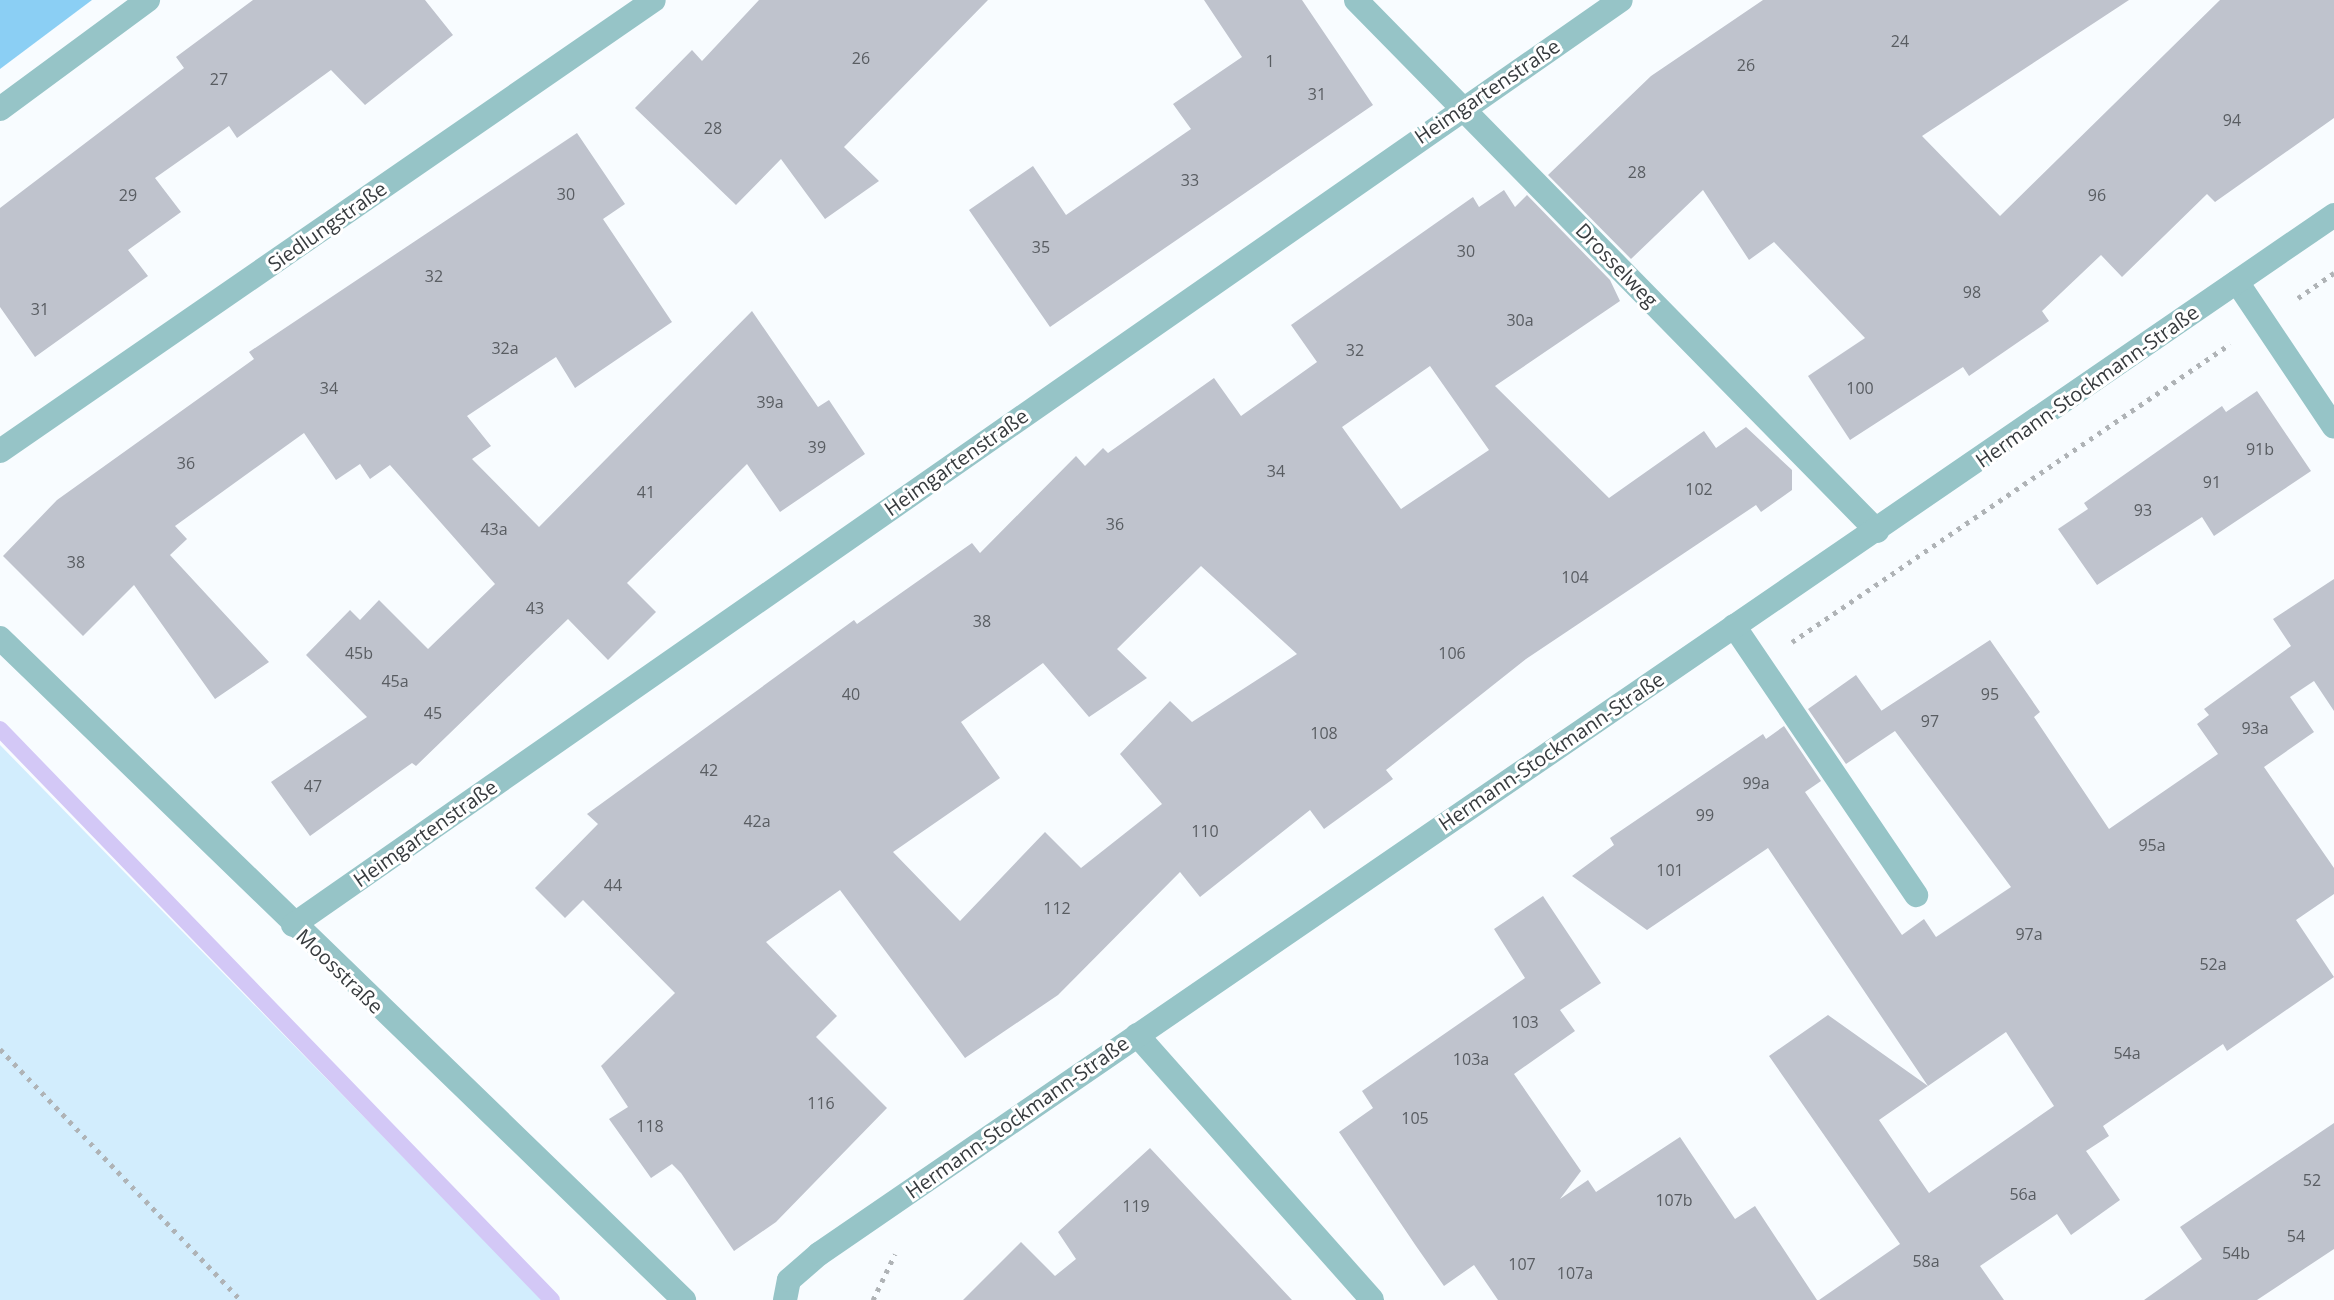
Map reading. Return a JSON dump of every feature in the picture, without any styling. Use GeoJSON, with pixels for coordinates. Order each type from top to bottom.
{"type":"FeatureCollection","features":[{"type":"Feature","properties":{"kind":"street"},"geometry":{"type":"LineString","coordinates":[[0,109],[148,0]]}},
{"type":"Feature","properties":{"kind":"street","name":"Siedlungstraße"},"geometry":{"type":"LineString","coordinates":[[0,451],[654,0]]}},
{"type":"Feature","properties":{"kind":"street","name":"Drosselweg"},"geometry":{"type":"LineString","coordinates":[[1356,0],[1877,531]]}},
{"type":"Feature","properties":{"kind":"street","name":"Heimgartenstraße"},"geometry":{"type":"LineString","coordinates":[[293,925],[1462,107],[1621,0]]}},
{"type":"Feature","properties":{"kind":"street","name":"Hermann-Stockmann-Straße"},"geometry":{"type":"LineString","coordinates":[[785,1300],[789,1280],[819,1254],[2334,215]]}},
{"type":"Feature","properties":{"kind":"street"},"geometry":{"type":"LineString","coordinates":[[2237,282],[2334,427]]}},
{"type":"Feature","properties":{"kind":"street"},"geometry":{"type":"LineString","coordinates":[[1734,626],[1916,895]]}},
{"type":"Feature","properties":{"kind":"street","name":"Moosstraße"},"geometry":{"type":"LineString","coordinates":[[0,638],[293,925],[684,1300]]}},
{"type":"Feature","properties":{"kind":"street"},"geometry":{"type":"LineString","coordinates":[[1137,1035],[1372,1300]]}},
{"type":"Feature","properties":{"kind":"path"},"geometry":{"type":"LineString","coordinates":[[0,1049],[241,1300]]}},
{"type":"Feature","properties":{"kind":"shaded area"},"geometry":{"type":"Polygon","coordinates":[[[0,0],[92,0],[0,69],[0,0]]]}},
{"type":"Feature","properties":{"kind":"shaded area"},"geometry":{"type":"Polygon","coordinates":[[[0,745],[543,1300],[0,1300],[0,745]]]}},
{"type":"Feature","properties":{"kind":"building"},"geometry":{"type":"Polygon","coordinates":[[[253,0],[425,0],[453,35],[365,105],[331,70],[237,138],[229,126],[155,178],[181,212],[128,250],[148,276],[35,357],[0,307],[0,208],[184,68],[176,57],[253,0]]]}},
{"type":"Feature","properties":{"kind":"building"},"geometry":{"type":"Polygon","coordinates":[[[759,0],[988,0],[844,147],[879,181],[825,219],[781,159],[736,205],[635,108],[692,50],[702,61],[759,0]]]}},
{"type":"Feature","properties":{"kind":"building"},"geometry":{"type":"Polygon","coordinates":[[[1204,0],[1302,0],[1373,105],[1050,327],[969,210],[1033,166],[1066,215],[1191,129],[1173,104],[1242,57],[1204,0]]]}},
{"type":"Feature","properties":{"kind":"building"},"geometry":{"type":"Polygon","coordinates":[[[1763,0],[2129,0],[1922,136],[2000,216],[2220,0],[2334,0],[2334,118],[2215,202],[2207,194],[2122,277],[2101,255],[2042,311],[2049,321],[1969,376],[1963,367],[1850,440],[1808,376],[1865,338],[1774,242],[1749,260],[1703,190],[1631,259],[1548,175],[1651,76],[1763,0]]]}},
{"type":"Feature","properties":{"kind":"building"},"geometry":{"type":"Polygon","coordinates":[[[577,133],[625,204],[603,219],[672,322],[575,388],[556,357],[467,416],[491,446],[472,459],[539,527],[752,311],[818,407],[829,400],[865,454],[780,512],[747,464],[627,583],[656,612],[608,660],[568,619],[416,766],[412,763],[310,836],[271,782],[367,717],[306,655],[350,610],[360,620],[379,600],[428,649],[495,584],[390,465],[370,479],[360,464],[336,480],[304,433],[175,526],[187,539],[170,555],[269,662],[215,699],[134,585],[83,636],[3,556],[57,500],[254,359],[249,352],[577,133]]]}},
{"type":"Feature","properties":{"kind":"building"},"geometry":{"type":"Polygon","coordinates":[[[1504,190],[1515,207],[1527,195],[1610,280],[1620,301],[1495,386],[1609,498],[1704,431],[1716,448],[1746,427],[1792,470],[1792,490],[1761,512],[1756,505],[1526,659],[1386,770],[1393,779],[1324,829],[1310,810],[1200,897],[1180,872],[1058,995],[965,1058],[840,890],[766,942],[837,1016],[816,1037],[887,1108],[776,1222],[734,1251],[681,1173],[672,1164],[651,1178],[609,1119],[628,1107],[601,1066],[675,993],[583,900],[565,918],[535,888],[598,824],[587,814],[854,620],[857,624],[972,543],[980,553],[1076,456],[1085,466],[1103,448],[1108,453],[1214,378],[1241,416],[1317,362],[1291,325],[1473,197],[1479,207],[1504,190]],[[1430,366],[1342,427],[1401,509],[1489,450],[1430,366]],[[1201,566],[1117,649],[1147,678],[1089,717],[1043,663],[961,722],[1000,778],[893,852],[960,921],[1045,832],[1081,868],[1162,804],[1120,754],[1170,701],[1192,722],[1297,654],[1201,566]]]}},
{"type":"Feature","properties":{"kind":"building"},"geometry":{"type":"Polygon","coordinates":[[[2257,391],[2311,471],[2214,536],[2202,517],[2097,585],[2058,529],[2088,509],[2084,503],[2222,406],[2226,412],[2257,391]]]}},
{"type":"Feature","properties":{"kind":"building"},"geometry":{"type":"Polygon","coordinates":[[[2334,579],[2334,711],[2314,681],[2290,697],[2314,732],[2264,767],[2334,868],[2334,894],[2296,920],[2334,977],[2227,1051],[2223,1044],[2103,1126],[2109,1136],[2086,1151],[2120,1200],[2071,1235],[2057,1214],[1980,1266],[2004,1300],[1819,1300],[1900,1244],[1769,1056],[1828,1015],[1928,1086],[1768,848],[1647,930],[1572,876],[1614,845],[1610,838],[1763,734],[1766,739],[1784,726],[1821,781],[1805,792],[1902,935],[1924,919],[1936,937],[2011,887],[1895,731],[1846,764],[1808,709],[1856,675],[1881,711],[1990,640],[2040,712],[2034,717],[2109,829],[2218,754],[2197,724],[2209,715],[2204,709],[2291,646],[2273,619],[2334,579]],[[2006,1032],[1879,1120],[1929,1193],[2054,1106],[2006,1032]]]}},
{"type":"Feature","properties":{"kind":"building"},"geometry":{"type":"Polygon","coordinates":[[[1543,896],[1601,983],[1560,1010],[1575,1031],[1514,1074],[1581,1171],[1560,1199],[1588,1180],[1596,1192],[1680,1137],[1735,1219],[1755,1206],[1817,1300],[1498,1300],[1474,1265],[1444,1286],[1416,1246],[1339,1132],[1373,1108],[1362,1091],[1525,978],[1494,929],[1543,896]]]}},
{"type":"Feature","properties":{"kind":"building"},"geometry":{"type":"Polygon","coordinates":[[[2334,1123],[2334,1249],[2257,1300],[2144,1300],[2202,1259],[2180,1227],[2334,1123]]]}},
{"type":"Feature","properties":{"kind":"building"},"geometry":{"type":"Polygon","coordinates":[[[1150,1148],[1292,1300],[963,1300],[1021,1242],[1055,1276],[1076,1259],[1058,1232],[1150,1148]]]}},
{"type":"Feature","properties":{"kind":"waterway"},"geometry":{"type":"LineString","coordinates":[[0,729],[552,1300]]}}]}
